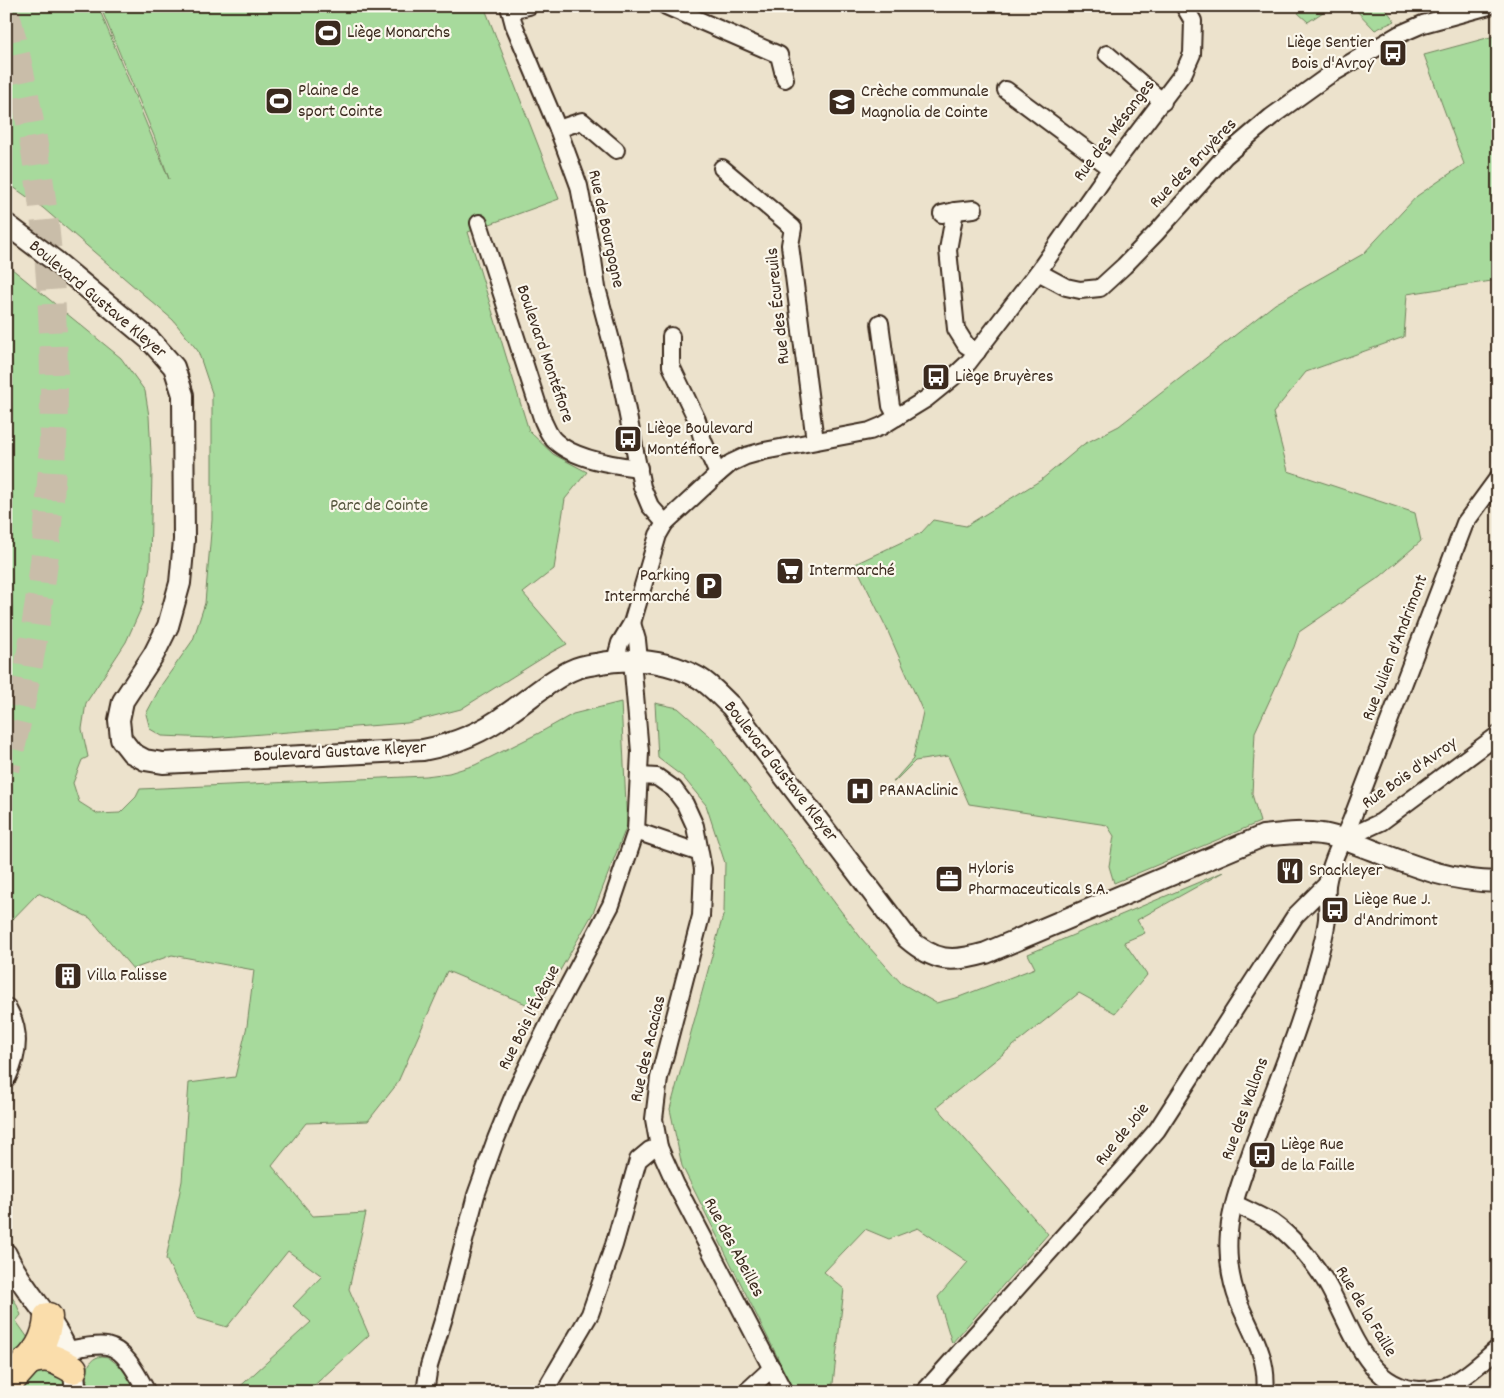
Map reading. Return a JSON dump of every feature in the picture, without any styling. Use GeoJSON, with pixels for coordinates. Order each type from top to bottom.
{"type":"FeatureCollection","features":[{"type":"Feature","properties":{"kind":"highway"},"geometry":{"type":"LineString","coordinates":[[17,1374],[43,1341],[47,1331],[48,1317]]}},
{"type":"Feature","properties":{"kind":"highway"},"geometry":{"type":"LineString","coordinates":[[17,1374],[42,1357],[56,1360],[72,1370]]}},
{"type":"Feature","properties":{"kind":"street"},"geometry":{"type":"LineString","coordinates":[[510,8],[529,6]]}},
{"type":"Feature","properties":{"kind":"street"},"geometry":{"type":"LineString","coordinates":[[666,6],[779,56],[785,79]]}},
{"type":"Feature","properties":{"kind":"street","name":"Rue des Mésanges"},"geometry":{"type":"LineString","coordinates":[[1038,272],[1111,168],[1184,72],[1192,54],[1193,22],[1184,6]]}},
{"type":"Feature","properties":{"kind":"street","name":"Rue des Bruyères"},"geometry":{"type":"LineString","coordinates":[[1038,272],[1066,287],[1080,290],[1100,288],[1156,233],[1225,156],[1271,117],[1328,76],[1400,34],[1423,24],[1489,6]]}},
{"type":"Feature","properties":{"kind":"street","name":"Rue de Bourgogne"},"geometry":{"type":"LineString","coordinates":[[510,8],[514,25],[558,129],[581,195],[597,288],[619,370],[638,468]]}},
{"type":"Feature","properties":{"kind":"street"},"geometry":{"type":"LineString","coordinates":[[1107,54],[1162,102]]}},
{"type":"Feature","properties":{"kind":"street"},"geometry":{"type":"LineString","coordinates":[[1006,90],[1111,168]]}},
{"type":"Feature","properties":{"kind":"street"},"geometry":{"type":"LineString","coordinates":[[558,129],[582,121],[616,150]]}},
{"type":"Feature","properties":{"kind":"street","name":"Rue des Écureuils"},"geometry":{"type":"LineString","coordinates":[[722,168],[799,228],[790,245],[815,441]]}},
{"type":"Feature","properties":{"kind":"street"},"geometry":{"type":"LineString","coordinates":[[974,209],[948,212],[948,250],[956,329],[966,345],[977,352]]}},
{"type":"Feature","properties":{"kind":"street","name":"Boulevard Montéfiore"},"geometry":{"type":"LineString","coordinates":[[479,222],[542,421],[553,440],[568,451],[611,464],[638,468]]}},
{"type":"Feature","properties":{"kind":"street","name":"Boulevard Gustave Kleyer"},"geometry":{"type":"LineString","coordinates":[[6,224],[54,260],[150,340],[174,367],[183,395],[184,540],[180,583],[168,626],[154,654],[123,701],[119,720],[121,739],[132,753],[145,760],[163,763],[423,750],[446,745],[471,736],[505,716],[551,682],[571,670],[629,660],[677,667],[701,679],[730,706],[907,938],[920,949],[938,957],[963,960],[986,953],[1263,836],[1290,833],[1321,834],[1428,872],[1469,880],[1498,882]]}},
{"type":"Feature","properties":{"kind":"street"},"geometry":{"type":"LineString","coordinates":[[629,660],[620,643],[632,623],[655,542],[665,523],[731,463],[746,456],[870,431],[926,399],[952,378],[977,352],[1038,272]]}},
{"type":"Feature","properties":{"kind":"street"},"geometry":{"type":"LineString","coordinates":[[880,323],[891,406],[897,417]]}},
{"type":"Feature","properties":{"kind":"street"},"geometry":{"type":"LineString","coordinates":[[671,336],[671,366],[697,420],[703,441],[718,474]]}},
{"type":"Feature","properties":{"kind":"street"},"geometry":{"type":"LineString","coordinates":[[638,468],[642,487],[650,506],[665,523]]}},
{"type":"Feature","properties":{"kind":"street","name":"Rue Julien d'Andrimont"},"geometry":{"type":"LineString","coordinates":[[1342,840],[1351,821],[1465,523],[1498,478]]}},
{"type":"Feature","properties":{"kind":"street","name":"Rue Bois l'Évêque"},"geometry":{"type":"LineString","coordinates":[[425,1392],[429,1366],[445,1314],[476,1195],[496,1139],[524,1075],[566,989],[611,905],[636,831],[640,776],[639,728],[629,660],[637,640],[632,623]]}},
{"type":"Feature","properties":{"kind":"street","name":"Rue Bois d'Avroy"},"geometry":{"type":"LineString","coordinates":[[1342,840],[1381,822],[1498,736]]}},
{"type":"Feature","properties":{"kind":"street","name":"Rue des Acacias"},"geometry":{"type":"LineString","coordinates":[[640,776],[657,777],[674,789],[685,804],[695,826],[703,877],[701,916],[659,1078],[654,1120],[659,1146]]}},
{"type":"Feature","properties":{"kind":"street"},"geometry":{"type":"LineString","coordinates":[[636,831],[700,853]]}},
{"type":"Feature","properties":{"kind":"street","name":"Rue des Wallons"},"geometry":{"type":"LineString","coordinates":[[1265,1392],[1265,1373],[1262,1356],[1239,1302],[1232,1280],[1229,1231],[1243,1176],[1270,1098],[1298,1026],[1314,974],[1327,920],[1327,884],[1342,840]]}},
{"type":"Feature","properties":{"kind":"street","name":"Rue de Joie"},"geometry":{"type":"LineString","coordinates":[[924,1392],[1157,1130],[1295,916],[1327,884]]}},
{"type":"Feature","properties":{"kind":"street"},"geometry":{"type":"LineString","coordinates":[[6,1009],[15,1027],[16,1046],[13,1060],[6,1076]]}},
{"type":"Feature","properties":{"kind":"street"},"geometry":{"type":"LineString","coordinates":[[544,1392],[590,1314],[614,1245],[638,1160],[650,1150],[659,1146]]}},
{"type":"Feature","properties":{"kind":"street","name":"Rue des Abeilles"},"geometry":{"type":"LineString","coordinates":[[659,1146],[676,1185],[784,1392]]}},
{"type":"Feature","properties":{"kind":"street","name":"Rue de la Faille"},"geometry":{"type":"LineString","coordinates":[[1236,1204],[1272,1223],[1290,1237],[1304,1252],[1324,1279],[1362,1351],[1377,1372],[1390,1382],[1409,1390],[1430,1390],[1455,1382],[1498,1348]]}},
{"type":"Feature","properties":{"kind":"street"},"geometry":{"type":"LineString","coordinates":[[6,1254],[22,1283],[60,1335],[72,1370],[106,1346],[118,1350],[135,1370],[147,1392]]}},
{"type":"Feature","properties":{"kind":"street"},"geometry":{"type":"LineString","coordinates":[[746,1392],[772,1368]]}},
{"type":"Feature","properties":{"kind":"green space","name":"Parc de Cointe"},"geometry":{"type":"Polygon","coordinates":[[[6,6],[98,6],[169,179],[154,136],[100,6],[484,6],[559,199],[468,232],[529,431],[553,454],[587,472],[565,499],[554,569],[523,593],[567,644],[461,709],[407,723],[210,738],[162,736],[150,729],[146,714],[162,684],[193,640],[205,603],[212,520],[212,393],[198,351],[173,320],[43,208],[6,182],[6,6]]]}},
{"type":"Feature","properties":{"kind":"green space"},"geometry":{"type":"Polygon","coordinates":[[[1305,6],[1332,6],[1308,22],[1298,13],[1305,6]]]}},
{"type":"Feature","properties":{"kind":"green space"},"geometry":{"type":"Polygon","coordinates":[[[1352,6],[1383,6],[1395,21],[1375,30],[1352,6]]]}},
{"type":"Feature","properties":{"kind":"green space"},"geometry":{"type":"Polygon","coordinates":[[[1498,35],[1498,280],[1407,294],[1404,337],[1306,372],[1273,413],[1288,471],[1415,513],[1421,541],[1381,576],[1299,632],[1255,732],[1252,794],[1260,822],[1114,883],[1109,866],[1114,836],[1107,825],[969,804],[948,756],[915,761],[893,782],[913,759],[923,712],[886,627],[855,564],[921,533],[933,520],[966,526],[1041,480],[1084,444],[1119,426],[1275,304],[1363,254],[1417,196],[1464,164],[1424,55],[1498,35]]]}},
{"type":"Feature","properties":{"kind":"green space"},"geometry":{"type":"Polygon","coordinates":[[[6,264],[121,358],[145,391],[149,416],[152,471],[150,566],[143,604],[126,642],[86,703],[82,729],[88,757],[82,760],[73,783],[79,802],[98,814],[120,813],[136,797],[140,789],[426,776],[449,773],[475,765],[573,714],[621,702],[627,825],[593,913],[538,1009],[447,971],[397,1084],[368,1121],[306,1123],[272,1166],[313,1216],[366,1213],[349,1289],[369,1335],[307,1392],[234,1392],[311,1322],[293,1306],[322,1276],[288,1251],[227,1327],[197,1318],[166,1259],[182,1181],[189,1083],[235,1077],[247,1026],[254,970],[172,955],[133,969],[90,918],[38,893],[6,926],[6,264]]]}},
{"type":"Feature","properties":{"kind":"green space"},"geometry":{"type":"Polygon","coordinates":[[[655,703],[678,708],[711,737],[861,938],[901,983],[936,1003],[959,997],[1035,968],[1028,954],[1223,872],[1137,920],[1145,933],[1124,942],[1147,975],[1115,1013],[1079,993],[937,1107],[1048,1234],[952,1343],[938,1297],[968,1262],[918,1228],[889,1239],[865,1229],[824,1272],[844,1289],[832,1392],[792,1392],[777,1356],[682,1166],[670,1109],[724,912],[725,863],[706,805],[683,777],[658,758],[655,703]]]}},
{"type":"Feature","properties":{"kind":"green space"},"geometry":{"type":"Polygon","coordinates":[[[6,1289],[16,1303],[21,1315],[16,1321],[28,1338],[26,1348],[6,1375],[6,1289]]]}},
{"type":"Feature","properties":{"kind":"green space"},"geometry":{"type":"Polygon","coordinates":[[[108,1357],[117,1364],[122,1362],[140,1392],[88,1392],[87,1375],[89,1365],[96,1358],[108,1357]]]}},
{"type":"Feature","properties":{"kind":"green space"},"geometry":{"type":"Polygon","coordinates":[[[34,1366],[60,1373],[64,1385],[63,1390],[61,1392],[11,1392],[34,1366]]]}},
{"type":"Feature","properties":{"kind":"tunnel"},"geometry":{"type":"LineString","coordinates":[[6,14],[27,107],[42,202],[51,296],[54,392],[51,487],[42,581],[27,676],[6,769]]}},
{"type":"Feature","properties":{"kind":"place","name":"Liège Monarchs"},"geometry":{"type":"Point","coordinates":[328,33]}},
{"type":"Feature","properties":{"kind":"place","name":"Liège Sentier Bois d'Avroy"},"geometry":{"type":"Point","coordinates":[1393,53]}},
{"type":"Feature","properties":{"kind":"place","name":"Plaine de sport Cointe"},"geometry":{"type":"Point","coordinates":[279,101]}},
{"type":"Feature","properties":{"kind":"place","name":"Crèche communale Magnolia de Cointe"},"geometry":{"type":"Point","coordinates":[842,102]}},
{"type":"Feature","properties":{"kind":"place","name":"Liège Bruyères"},"geometry":{"type":"Point","coordinates":[936,377]}},
{"type":"Feature","properties":{"kind":"place","name":"Liège Boulevard Montéfiore"},"geometry":{"type":"Point","coordinates":[628,439]}},
{"type":"Feature","properties":{"kind":"place","name":"Intermarché"},"geometry":{"type":"Point","coordinates":[790,571]}},
{"type":"Feature","properties":{"kind":"place","name":"Parking Intermarché"},"geometry":{"type":"Point","coordinates":[709,586]}},
{"type":"Feature","properties":{"kind":"place","name":"PRANAclinic"},"geometry":{"type":"Point","coordinates":[860,791]}},
{"type":"Feature","properties":{"kind":"place","name":"Snackleyer"},"geometry":{"type":"Point","coordinates":[1290,871]}},
{"type":"Feature","properties":{"kind":"place","name":"Hyloris Pharmaceuticals S.A."},"geometry":{"type":"Point","coordinates":[949,879]}},
{"type":"Feature","properties":{"kind":"place","name":"Liège Rue J. d'Andrimont"},"geometry":{"type":"Point","coordinates":[1335,910]}},
{"type":"Feature","properties":{"kind":"place","name":"Villa Falisse"},"geometry":{"type":"Point","coordinates":[68,976]}},
{"type":"Feature","properties":{"kind":"place","name":"Liège Rue de la Faille"},"geometry":{"type":"Point","coordinates":[1262,1155]}}]}
